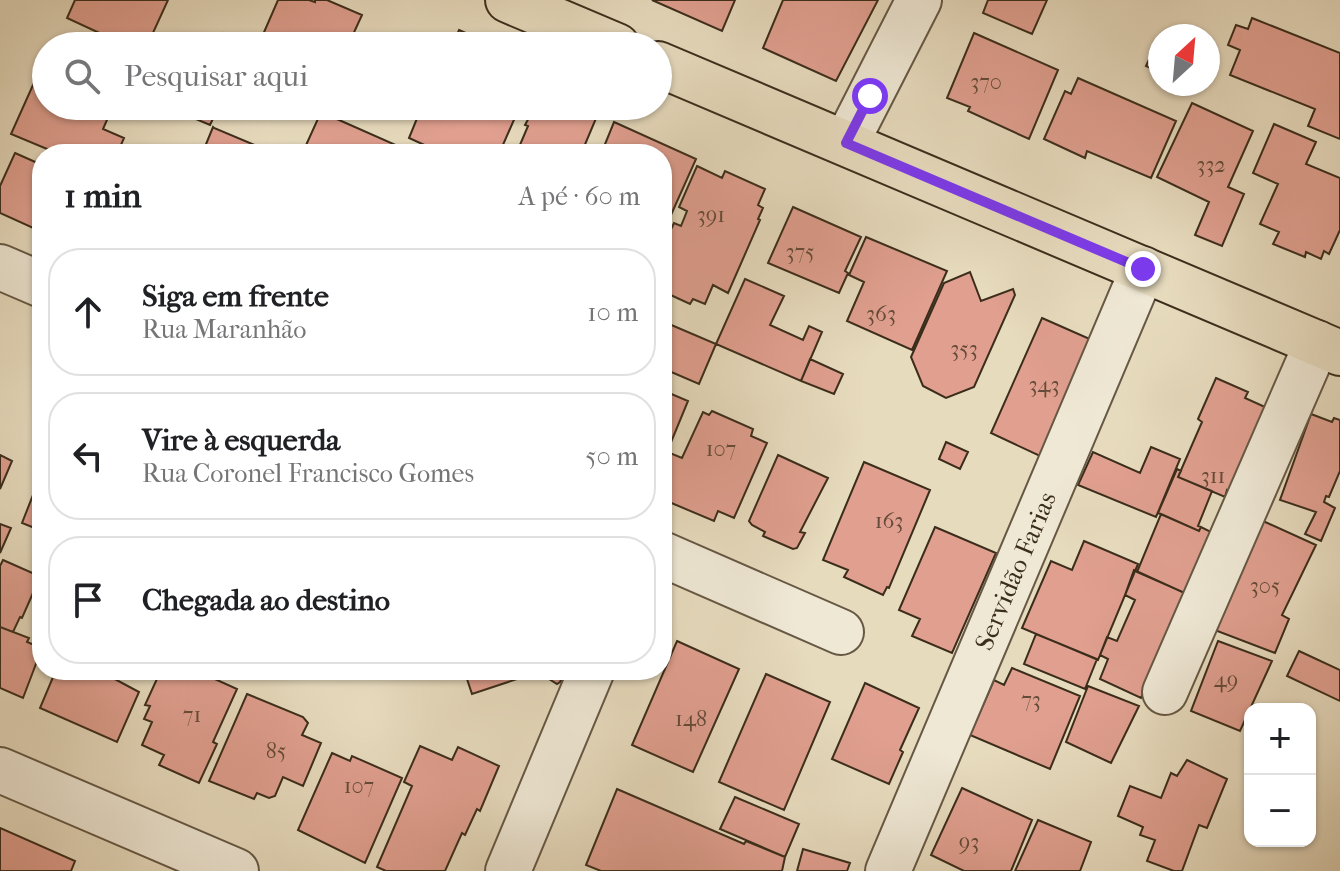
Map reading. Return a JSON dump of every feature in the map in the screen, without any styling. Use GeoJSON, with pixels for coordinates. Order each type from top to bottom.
{"type":"FeatureCollection","features":[{"type":"Feature","properties":{"kind":"main road"},"geometry":{"type":"LineString","coordinates":[[508,0],[584,32]]}},
{"type":"Feature","properties":{"kind":"main road"},"geometry":{"type":"LineString","coordinates":[[672,70],[1328,348]]}},
{"type":"Feature","properties":{"kind":"street"},"geometry":{"type":"LineString","coordinates":[[846,143],[919,0]]}},
{"type":"Feature","properties":{"kind":"street"},"geometry":{"type":"LineString","coordinates":[[0,267],[32,281]]}},
{"type":"Feature","properties":{"kind":"street","name":"Servidão Farias"},"geometry":{"type":"LineString","coordinates":[[888,871],[1143,269]]}},
{"type":"Feature","properties":{"kind":"street"},"geometry":{"type":"LineString","coordinates":[[1165,692],[1328,348]]}},
{"type":"Feature","properties":{"kind":"street"},"geometry":{"type":"LineString","coordinates":[[672,558],[841,632]]}},
{"type":"Feature","properties":{"kind":"street"},"geometry":{"type":"LineString","coordinates":[[508,871],[588,680]]}},
{"type":"Feature","properties":{"kind":"street"},"geometry":{"type":"LineString","coordinates":[[0,770],[236,871]]}},
{"type":"Feature","properties":{"kind":"building"},"geometry":{"type":"Polygon","coordinates":[[[75,0],[168,0],[153,32],[97,32],[67,18],[75,0]]]}},
{"type":"Feature","properties":{"kind":"building"},"geometry":{"type":"Polygon","coordinates":[[[278,0],[327,0],[362,15],[354,32],[264,32],[278,0]]]}},
{"type":"Feature","properties":{"kind":"building"},"geometry":{"type":"Polygon","coordinates":[[[652,0],[735,0],[722,31],[652,0]]]}},
{"type":"Feature","properties":{"kind":"building"},"geometry":{"type":"Polygon","coordinates":[[[783,0],[878,0],[836,81],[763,48],[783,0]]]}},
{"type":"Feature","properties":{"kind":"building"},"geometry":{"type":"Polygon","coordinates":[[[988,0],[1047,0],[1032,34],[983,13],[988,0]]]}},
{"type":"Feature","properties":{"kind":"building"},"geometry":{"type":"Polygon","coordinates":[[[1252,18],[1340,53],[1340,139],[1308,126],[1315,109],[1230,75],[1240,50],[1228,45],[1236,25],[1248,29],[1252,18]]]}},
{"type":"Feature","properties":{"kind":"building"},"geometry":{"type":"Polygon","coordinates":[[[974,33],[1058,70],[1029,139],[947,98],[974,33]]]}},
{"type":"Feature","properties":{"kind":"building"},"geometry":{"type":"Polygon","coordinates":[[[1078,78],[1176,121],[1151,178],[1087,151],[1085,158],[1044,139],[1065,91],[1071,94],[1078,78]]]}},
{"type":"Feature","properties":{"kind":"building"},"geometry":{"type":"Polygon","coordinates":[[[32,87],[32,120],[107,120],[103,129],[124,138],[121,144],[35,144],[11,134],[32,87]]]}},
{"type":"Feature","properties":{"kind":"building"},"geometry":{"type":"Polygon","coordinates":[[[1192,103],[1253,131],[1228,187],[1244,194],[1222,246],[1195,235],[1209,202],[1157,177],[1192,103]]]}},
{"type":"Feature","properties":{"kind":"building"},"geometry":{"type":"Polygon","coordinates":[[[317,120],[339,120],[393,144],[307,144],[317,120]]]}},
{"type":"Feature","properties":{"kind":"building"},"geometry":{"type":"Polygon","coordinates":[[[416,120],[514,120],[503,144],[422,144],[409,138],[416,120]]]}},
{"type":"Feature","properties":{"kind":"building"},"geometry":{"type":"Polygon","coordinates":[[[528,120],[595,120],[585,144],[520,144],[528,126],[525,125],[528,120]]]}},
{"type":"Feature","properties":{"kind":"building"},"geometry":{"type":"Polygon","coordinates":[[[614,122],[663,144],[605,144],[614,122]]]}},
{"type":"Feature","properties":{"kind":"building"},"geometry":{"type":"Polygon","coordinates":[[[1274,124],[1316,142],[1306,164],[1340,178],[1340,230],[1329,254],[1324,251],[1321,259],[1306,252],[1305,257],[1273,244],[1279,232],[1260,224],[1278,184],[1253,173],[1274,124]]]}},
{"type":"Feature","properties":{"kind":"building"},"geometry":{"type":"Polygon","coordinates":[[[213,127],[252,144],[206,144],[213,127]]]}},
{"type":"Feature","properties":{"kind":"building"},"geometry":{"type":"Polygon","coordinates":[[[672,148],[696,159],[672,213],[672,148]]]}},
{"type":"Feature","properties":{"kind":"building"},"geometry":{"type":"Polygon","coordinates":[[[15,153],[32,161],[32,227],[0,213],[0,186],[15,153]]]}},
{"type":"Feature","properties":{"kind":"building"},"geometry":{"type":"Polygon","coordinates":[[[697,166],[722,178],[725,171],[765,189],[758,205],[763,208],[760,220],[728,293],[713,285],[705,304],[693,299],[690,304],[672,296],[672,227],[674,223],[681,226],[687,211],[679,207],[697,166]]]}},
{"type":"Feature","properties":{"kind":"building"},"geometry":{"type":"Polygon","coordinates":[[[793,207],[861,237],[845,271],[848,273],[839,293],[768,263],[793,207]]]}},
{"type":"Feature","properties":{"kind":"building"},"geometry":{"type":"Polygon","coordinates":[[[866,237],[947,271],[912,350],[847,321],[864,282],[849,275],[866,237]]]}},
{"type":"Feature","properties":{"kind":"building"},"geometry":{"type":"Polygon","coordinates":[[[970,272],[981,301],[1013,289],[1015,295],[974,387],[946,398],[923,386],[911,357],[944,283],[970,272]]]}},
{"type":"Feature","properties":{"kind":"building"},"geometry":{"type":"Polygon","coordinates":[[[745,279],[784,296],[770,325],[803,340],[809,326],[822,332],[801,381],[716,344],[745,279]]]}},
{"type":"Feature","properties":{"kind":"building"},"geometry":{"type":"Polygon","coordinates":[[[1042,318],[1092,340],[1040,456],[991,433],[1042,318]]]}},
{"type":"Feature","properties":{"kind":"building"},"geometry":{"type":"Polygon","coordinates":[[[672,325],[716,344],[699,384],[672,372],[672,325]]]}},
{"type":"Feature","properties":{"kind":"building"},"geometry":{"type":"Polygon","coordinates":[[[810,359],[843,374],[834,394],[801,381],[810,359]]]}},
{"type":"Feature","properties":{"kind":"building"},"geometry":{"type":"Polygon","coordinates":[[[1216,378],[1248,392],[1245,398],[1265,407],[1269,422],[1236,494],[1227,490],[1225,497],[1178,477],[1202,422],[1198,419],[1216,378]]]}},
{"type":"Feature","properties":{"kind":"building"},"geometry":{"type":"Polygon","coordinates":[[[672,394],[688,401],[672,440],[672,394]]]}},
{"type":"Feature","properties":{"kind":"building"},"geometry":{"type":"Polygon","coordinates":[[[712,411],[753,429],[751,436],[767,443],[734,518],[718,511],[714,521],[672,503],[672,454],[682,458],[703,412],[709,415],[712,411]]]}},
{"type":"Feature","properties":{"kind":"building"},"geometry":{"type":"Polygon","coordinates":[[[1311,414],[1332,422],[1334,418],[1340,420],[1340,471],[1324,502],[1335,508],[1321,541],[1305,534],[1316,512],[1280,500],[1311,414]]]}},
{"type":"Feature","properties":{"kind":"building"},"geometry":{"type":"Polygon","coordinates":[[[946,442],[968,452],[960,469],[939,459],[946,442]]]}},
{"type":"Feature","properties":{"kind":"building"},"geometry":{"type":"Polygon","coordinates":[[[1151,447],[1180,459],[1156,517],[1078,485],[1093,452],[1140,473],[1151,447]]]}},
{"type":"Feature","properties":{"kind":"building"},"geometry":{"type":"Polygon","coordinates":[[[0,455],[12,461],[0,489],[0,455]]]}},
{"type":"Feature","properties":{"kind":"building"},"geometry":{"type":"Polygon","coordinates":[[[778,455],[828,478],[800,532],[805,533],[797,548],[793,549],[763,536],[765,532],[749,521],[778,455]]]}},
{"type":"Feature","properties":{"kind":"building"},"geometry":{"type":"Polygon","coordinates":[[[864,462],[930,490],[889,588],[883,595],[844,577],[848,570],[823,560],[864,462]]]}},
{"type":"Feature","properties":{"kind":"building"},"geometry":{"type":"Polygon","coordinates":[[[1177,469],[1181,471],[1178,477],[1212,491],[1198,526],[1201,527],[1199,531],[1158,513],[1177,469]]]}},
{"type":"Feature","properties":{"kind":"building"},"geometry":{"type":"Polygon","coordinates":[[[32,498],[32,527],[22,523],[32,498]]]}},
{"type":"Feature","properties":{"kind":"building"},"geometry":{"type":"Polygon","coordinates":[[[1161,514],[1199,531],[1201,527],[1213,533],[1187,594],[1137,572],[1161,514]]]}},
{"type":"Feature","properties":{"kind":"building"},"geometry":{"type":"Polygon","coordinates":[[[1263,521],[1316,545],[1282,615],[1289,619],[1275,653],[1212,629],[1263,521]]]}},
{"type":"Feature","properties":{"kind":"building"},"geometry":{"type":"Polygon","coordinates":[[[0,524],[11,528],[0,553],[0,524]]]}},
{"type":"Feature","properties":{"kind":"building"},"geometry":{"type":"Polygon","coordinates":[[[935,527],[996,553],[952,653],[912,636],[920,619],[899,610],[935,527]]]}},
{"type":"Feature","properties":{"kind":"building"},"geometry":{"type":"Polygon","coordinates":[[[1084,541],[1138,564],[1098,660],[1022,628],[1051,561],[1072,570],[1084,541]]]}},
{"type":"Feature","properties":{"kind":"building"},"geometry":{"type":"Polygon","coordinates":[[[3,560],[32,573],[32,595],[13,632],[0,627],[0,566],[3,560]]]}},
{"type":"Feature","properties":{"kind":"building"},"geometry":{"type":"Polygon","coordinates":[[[1134,570],[1189,595],[1141,698],[1100,679],[1108,659],[1100,655],[1107,637],[1117,641],[1135,600],[1125,595],[1134,570]]]}},
{"type":"Feature","properties":{"kind":"building"},"geometry":{"type":"Polygon","coordinates":[[[0,627],[29,638],[27,642],[32,644],[32,674],[23,698],[0,688],[0,627]]]}},
{"type":"Feature","properties":{"kind":"building"},"geometry":{"type":"Polygon","coordinates":[[[1036,634],[1097,659],[1085,689],[1024,664],[1036,634]]]}},
{"type":"Feature","properties":{"kind":"building"},"geometry":{"type":"Polygon","coordinates":[[[677,641],[739,669],[693,772],[632,745],[660,680],[672,680],[672,653],[677,641]]]}},
{"type":"Feature","properties":{"kind":"building"},"geometry":{"type":"Polygon","coordinates":[[[1218,641],[1272,661],[1253,703],[1244,703],[1244,722],[1240,731],[1191,711],[1218,641]]]}},
{"type":"Feature","properties":{"kind":"building"},"geometry":{"type":"Polygon","coordinates":[[[1299,651],[1340,670],[1340,701],[1287,676],[1299,651]]]}},
{"type":"Feature","properties":{"kind":"building"},"geometry":{"type":"Polygon","coordinates":[[[1012,668],[1080,696],[1050,769],[970,735],[994,680],[1004,685],[1012,668]]]}},
{"type":"Feature","properties":{"kind":"building"},"geometry":{"type":"Polygon","coordinates":[[[766,674],[830,702],[784,810],[719,782],[766,674]]]}},
{"type":"Feature","properties":{"kind":"building"},"geometry":{"type":"Polygon","coordinates":[[[52,680],[117,680],[139,692],[117,742],[40,708],[52,680]]]}},
{"type":"Feature","properties":{"kind":"building"},"geometry":{"type":"Polygon","coordinates":[[[156,680],[217,680],[237,689],[199,783],[159,765],[164,755],[142,745],[152,722],[144,719],[150,706],[145,705],[156,680]]]}},
{"type":"Feature","properties":{"kind":"building"},"geometry":{"type":"Polygon","coordinates":[[[467,680],[514,680],[472,694],[467,680]]]}},
{"type":"Feature","properties":{"kind":"building"},"geometry":{"type":"Polygon","coordinates":[[[865,683],[919,708],[889,784],[832,759],[865,683]]]}},
{"type":"Feature","properties":{"kind":"building"},"geometry":{"type":"Polygon","coordinates":[[[1088,686],[1139,706],[1111,763],[1066,742],[1088,686]]]}},
{"type":"Feature","properties":{"kind":"building"},"geometry":{"type":"Polygon","coordinates":[[[247,694],[303,717],[308,723],[302,735],[321,743],[303,786],[283,777],[275,796],[269,798],[257,793],[254,799],[209,781],[247,694]]]}},
{"type":"Feature","properties":{"kind":"building"},"geometry":{"type":"Polygon","coordinates":[[[420,746],[452,760],[458,747],[499,766],[480,811],[477,809],[465,835],[462,833],[445,871],[386,871],[377,867],[412,786],[404,782],[420,746]]]}},
{"type":"Feature","properties":{"kind":"building"},"geometry":{"type":"Polygon","coordinates":[[[332,753],[350,761],[352,756],[402,778],[365,863],[298,830],[332,753]]]}},
{"type":"Feature","properties":{"kind":"building"},"geometry":{"type":"Polygon","coordinates":[[[1187,760],[1227,779],[1207,828],[1199,825],[1182,871],[1174,871],[1147,861],[1155,840],[1140,835],[1143,827],[1118,816],[1130,786],[1161,798],[1171,773],[1177,776],[1187,760]]]}},
{"type":"Feature","properties":{"kind":"building"},"geometry":{"type":"Polygon","coordinates":[[[962,788],[1032,820],[1011,871],[964,871],[931,855],[962,788]]]}},
{"type":"Feature","properties":{"kind":"building"},"geometry":{"type":"Polygon","coordinates":[[[617,789],[744,844],[746,841],[785,857],[782,871],[601,871],[586,865],[617,789]]]}},
{"type":"Feature","properties":{"kind":"building"},"geometry":{"type":"Polygon","coordinates":[[[735,797],[799,824],[785,857],[720,829],[735,797]]]}},
{"type":"Feature","properties":{"kind":"building"},"geometry":{"type":"Polygon","coordinates":[[[1038,820],[1091,842],[1080,871],[1015,871],[1038,820]]]}},
{"type":"Feature","properties":{"kind":"building"},"geometry":{"type":"Polygon","coordinates":[[[0,828],[75,861],[71,871],[0,871],[0,828]]]}},
{"type":"Feature","properties":{"kind":"building"},"geometry":{"type":"Polygon","coordinates":[[[803,849],[850,863],[847,871],[797,871],[803,849]]]}},
{"type":"Feature","properties":{"kind":"route"},"geometry":{"type":"LineString","coordinates":[[870,96],[846,143],[1143,269]]}}]}
